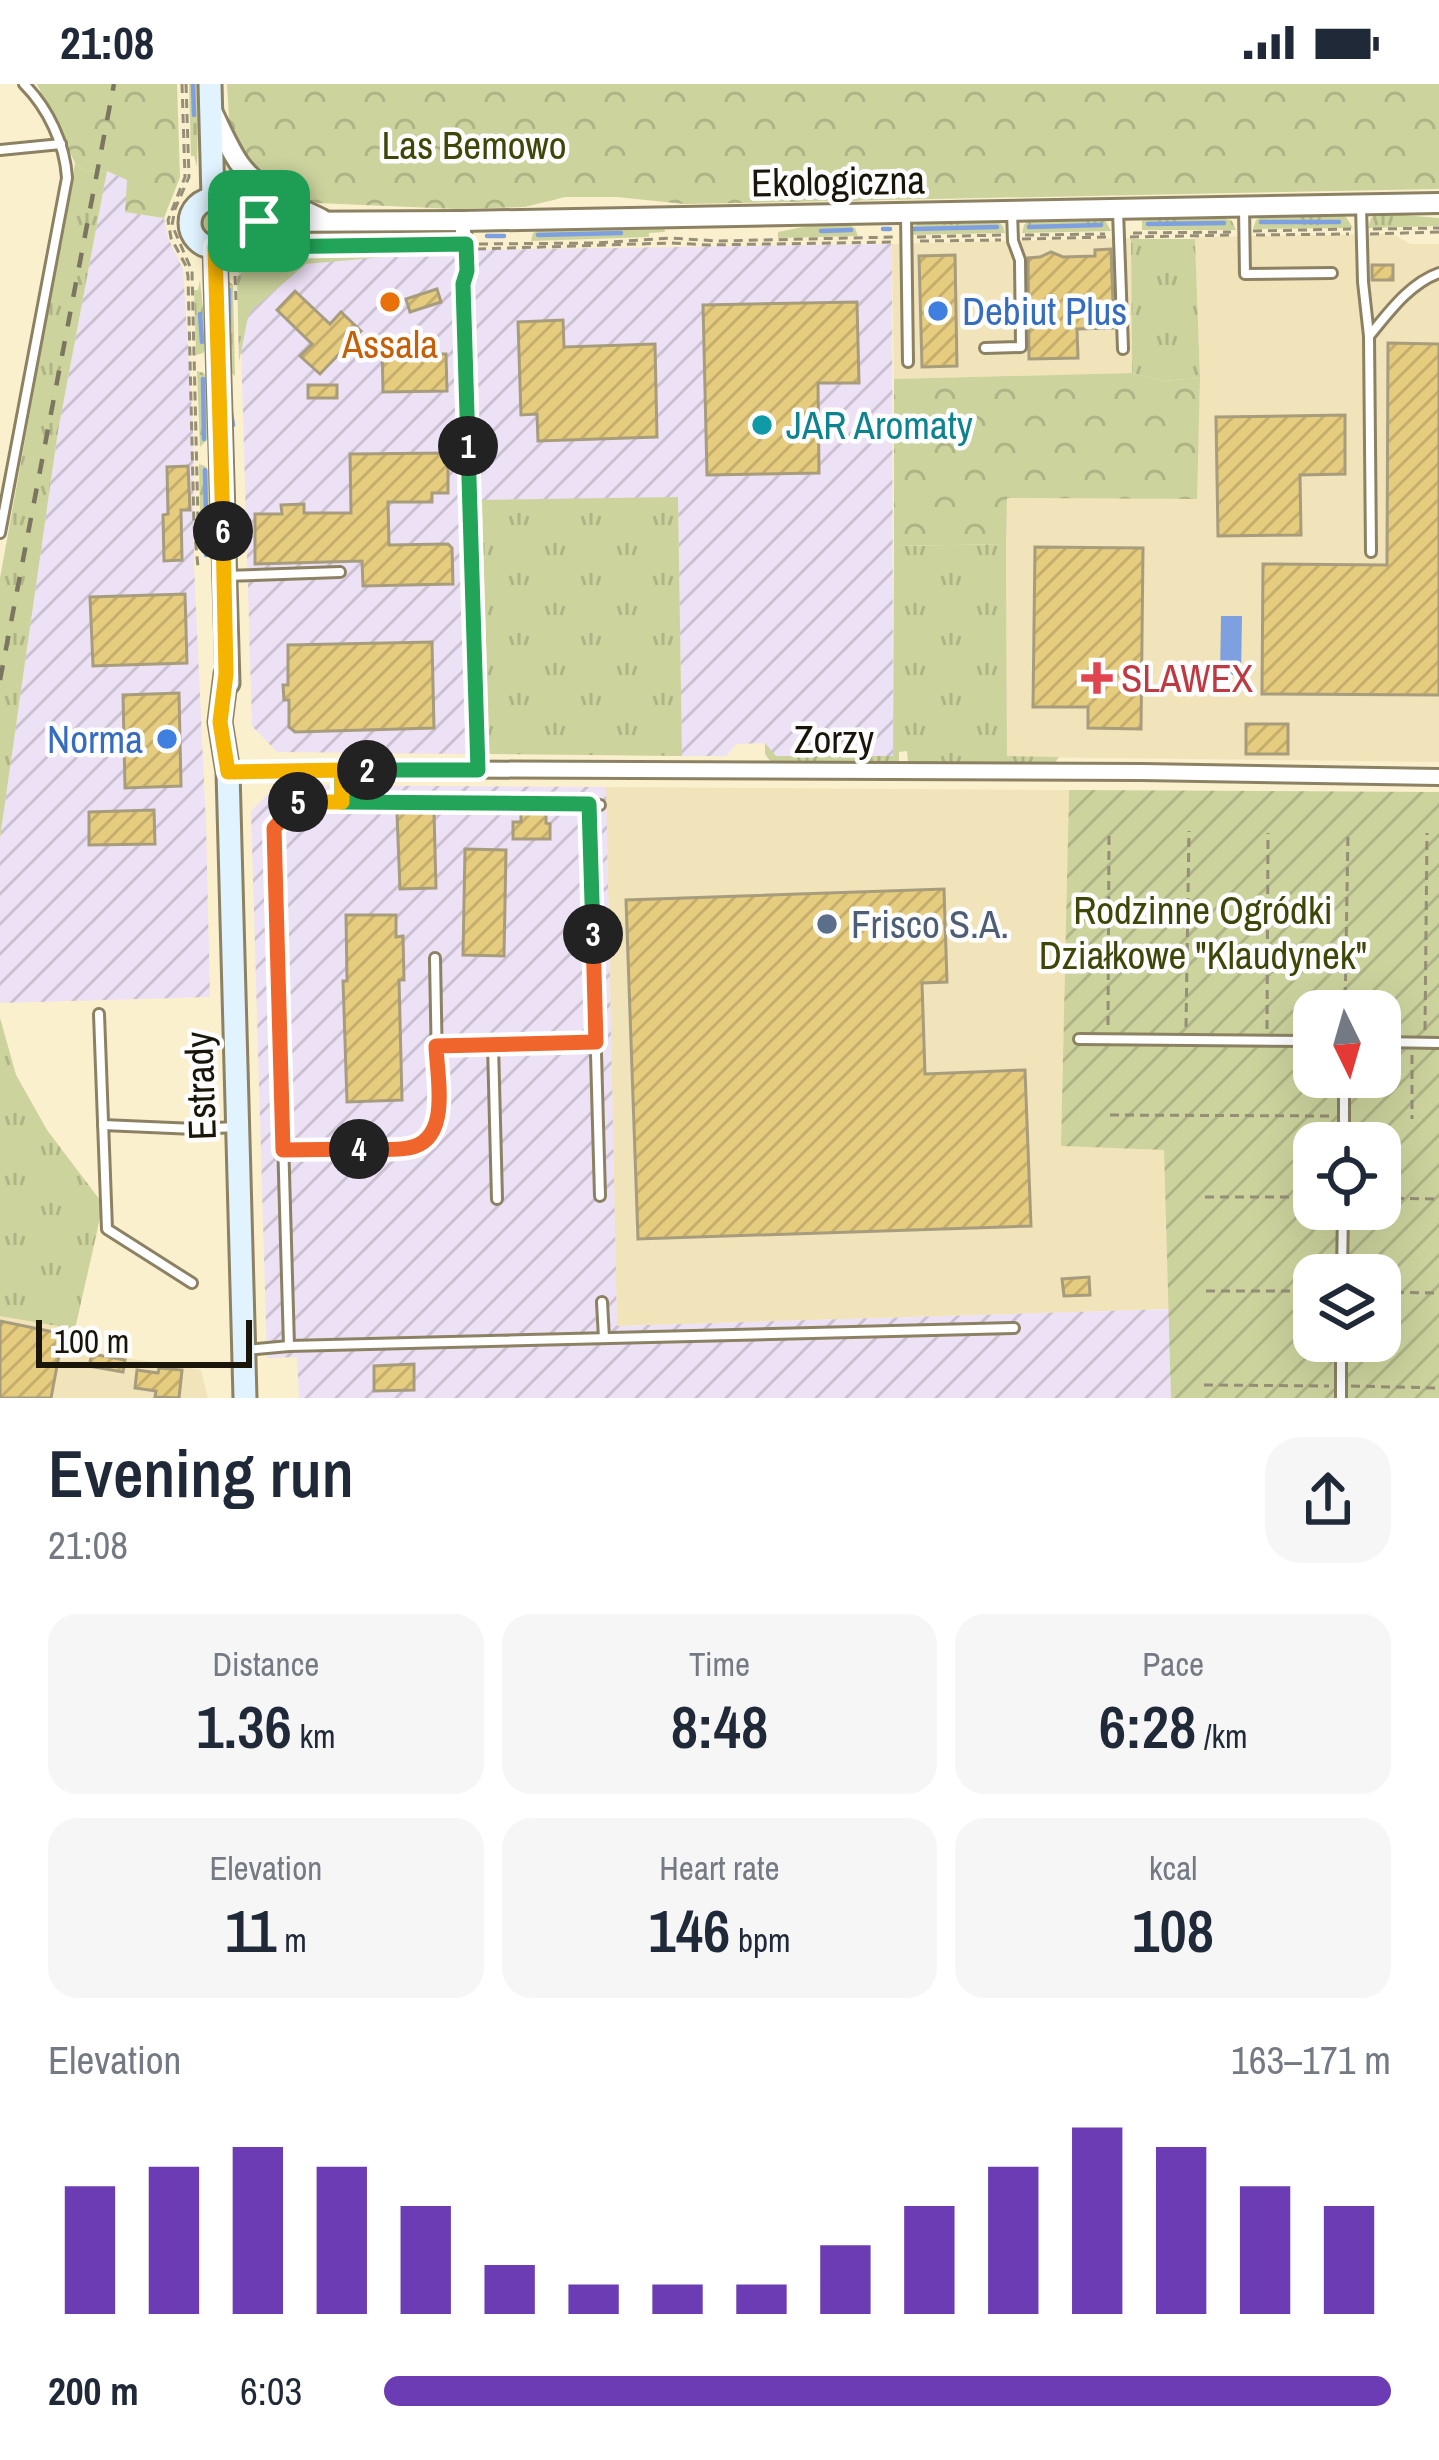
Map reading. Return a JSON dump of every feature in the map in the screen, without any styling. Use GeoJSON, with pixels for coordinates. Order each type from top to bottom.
{"type":"FeatureCollection","features":[{"type":"Feature","properties":{"kind":"main road"},"geometry":{"type":"LineString","coordinates":[[210,84],[207,180],[234,209],[254,222],[215,247]]}},
{"type":"Feature","properties":{"kind":"main road","name":"Estrady"},"geometry":{"type":"LineString","coordinates":[[207,180],[189,224],[197,241],[215,247],[226,674],[235,723],[228,772],[245,1398]]}},
{"type":"Feature","properties":{"kind":"street"},"geometry":{"type":"LineString","coordinates":[[211,109],[249,176],[274,196],[326,221]]}},
{"type":"Feature","properties":{"kind":"street","name":"Ekologiczna"},"geometry":{"type":"LineString","coordinates":[[254,222],[1439,203]]}},
{"type":"Feature","properties":{"kind":"street"},"geometry":{"type":"LineString","coordinates":[[462,221],[478,770]]}},
{"type":"Feature","properties":{"kind":"street","name":"Zorzy"},"geometry":{"type":"LineString","coordinates":[[228,772],[1142,772],[1439,777]]}},
{"type":"Feature","properties":{"kind":"lane"},"geometry":{"type":"LineString","coordinates":[[0,533],[67,178],[61,144],[38,98],[24,84]]}},
{"type":"Feature","properties":{"kind":"lane"},"geometry":{"type":"LineString","coordinates":[[0,150],[61,144]]}},
{"type":"Feature","properties":{"kind":"lane"},"geometry":{"type":"LineString","coordinates":[[1361,205],[1369,337],[1371,552]]}},
{"type":"Feature","properties":{"kind":"lane"},"geometry":{"type":"LineString","coordinates":[[1244,207],[1245,274],[1332,274]]}},
{"type":"Feature","properties":{"kind":"lane"},"geometry":{"type":"LineString","coordinates":[[1118,210],[1123,349]]}},
{"type":"Feature","properties":{"kind":"lane"},"geometry":{"type":"LineString","coordinates":[[985,348],[1021,347],[1020,260],[1012,211]]}},
{"type":"Feature","properties":{"kind":"lane"},"geometry":{"type":"LineString","coordinates":[[905,213],[908,362]]}},
{"type":"Feature","properties":{"kind":"lane"},"geometry":{"type":"LineString","coordinates":[[1369,337],[1419,283],[1439,273]]}},
{"type":"Feature","properties":{"kind":"lane"},"geometry":{"type":"LineString","coordinates":[[224,576],[340,572]]}},
{"type":"Feature","properties":{"kind":"lane"},"geometry":{"type":"LineString","coordinates":[[342,770],[342,802]]}},
{"type":"Feature","properties":{"kind":"lane"},"geometry":{"type":"LineString","coordinates":[[289,1346],[274,828],[296,802],[594,804],[600,1196]]}},
{"type":"Feature","properties":{"kind":"lane"},"geometry":{"type":"LineString","coordinates":[[283,1150],[412,1148],[430,1137],[438,1122],[435,958]]}},
{"type":"Feature","properties":{"kind":"lane"},"geometry":{"type":"LineString","coordinates":[[99,1014],[107,1229],[192,1283]]}},
{"type":"Feature","properties":{"kind":"lane"},"geometry":{"type":"LineString","coordinates":[[1079,1039],[1293,1042]]}},
{"type":"Feature","properties":{"kind":"lane"},"geometry":{"type":"LineString","coordinates":[[436,1046],[596,1042]]}},
{"type":"Feature","properties":{"kind":"lane"},"geometry":{"type":"LineString","coordinates":[[1401,1042],[1439,1043]]}},
{"type":"Feature","properties":{"kind":"lane"},"geometry":{"type":"LineString","coordinates":[[493,1045],[497,1199]]}},
{"type":"Feature","properties":{"kind":"lane"},"geometry":{"type":"LineString","coordinates":[[1344,1098],[1344,1122]]}},
{"type":"Feature","properties":{"kind":"lane"},"geometry":{"type":"LineString","coordinates":[[103,1126],[238,1127]]}},
{"type":"Feature","properties":{"kind":"lane"},"geometry":{"type":"LineString","coordinates":[[602,1302],[604,1338]]}},
{"type":"Feature","properties":{"kind":"lane"},"geometry":{"type":"LineString","coordinates":[[244,1350],[1014,1328]]}},
{"type":"Feature","properties":{"kind":"lane"},"geometry":{"type":"LineString","coordinates":[[1341,1362],[1341,1398]]}},
{"type":"Feature","properties":{"kind":"path"},"geometry":{"type":"LineString","coordinates":[[184,84],[187,160],[184,182],[168,220],[188,276],[198,566]]}},
{"type":"Feature","properties":{"kind":"path"},"geometry":{"type":"LineString","coordinates":[[187,160],[193,159],[195,170],[207,180]]}},
{"type":"Feature","properties":{"kind":"path"},"geometry":{"type":"LineString","coordinates":[[187,160],[207,180]]}},
{"type":"Feature","properties":{"kind":"path"},"geometry":{"type":"LineString","coordinates":[[207,180],[175,209],[172,225],[192,271],[198,520],[204,526],[223,525]]}},
{"type":"Feature","properties":{"kind":"path"},"geometry":{"type":"LineString","coordinates":[[254,222],[261,247],[267,248],[670,238],[774,242]]}},
{"type":"Feature","properties":{"kind":"path"},"geometry":{"type":"LineString","coordinates":[[670,243],[1439,230]]}},
{"type":"Feature","properties":{"kind":"path"},"geometry":{"type":"LineString","coordinates":[[670,235],[773,232],[774,242]]}},
{"type":"Feature","properties":{"kind":"path"},"geometry":{"type":"LineString","coordinates":[[236,314],[235,275],[267,248]]}},
{"type":"Feature","properties":{"kind":"path"},"geometry":{"type":"LineString","coordinates":[[1186,1040],[1189,831]]}},
{"type":"Feature","properties":{"kind":"path"},"geometry":{"type":"LineString","coordinates":[[1266,1041],[1268,833]]}},
{"type":"Feature","properties":{"kind":"path"},"geometry":{"type":"LineString","coordinates":[[1345,990],[1348,833]]}},
{"type":"Feature","properties":{"kind":"path"},"geometry":{"type":"LineString","coordinates":[[1425,1042],[1427,833]]}},
{"type":"Feature","properties":{"kind":"path"},"geometry":{"type":"LineString","coordinates":[[1108,1039],[1109,836]]}},
{"type":"Feature","properties":{"kind":"path"},"geometry":{"type":"LineString","coordinates":[[1412,1042],[1412,1119]]}},
{"type":"Feature","properties":{"kind":"path"},"geometry":{"type":"LineString","coordinates":[[1110,1114],[1344,1116]]}},
{"type":"Feature","properties":{"kind":"path"},"geometry":{"type":"LineString","coordinates":[[1204,1197],[1293,1198]]}},
{"type":"Feature","properties":{"kind":"path"},"geometry":{"type":"LineString","coordinates":[[1401,1198],[1439,1199]]}},
{"type":"Feature","properties":{"kind":"path"},"geometry":{"type":"LineString","coordinates":[[1205,1291],[1293,1291]]}},
{"type":"Feature","properties":{"kind":"path"},"geometry":{"type":"LineString","coordinates":[[1401,1292],[1439,1293]]}},
{"type":"Feature","properties":{"kind":"path"},"geometry":{"type":"LineString","coordinates":[[1204,1385],[1439,1388]]}},
{"type":"Feature","properties":{"kind":"shaded area"},"geometry":{"type":"Polygon","coordinates":[[[107,171],[128,180],[125,212],[164,218],[183,269],[193,429],[210,997],[0,1003],[0,838],[58,431],[107,171]]]}},
{"type":"Feature","properties":{"kind":"shaded area"},"geometry":{"type":"Polygon","coordinates":[[[1393,234],[1410,244],[1439,244],[1439,762],[1007,757],[1006,498],[1196,499],[1200,378],[1195,237],[1393,234]]]}},
{"type":"Feature","properties":{"kind":"shaded area"},"geometry":{"type":"Polygon","coordinates":[[[1131,238],[1132,373],[894,379],[892,244],[1131,238]]]}},
{"type":"Feature","properties":{"kind":"shaded area"},"geometry":{"type":"Polygon","coordinates":[[[892,244],[893,756],[776,756],[764,743],[736,744],[726,756],[682,756],[678,498],[482,500],[474,250],[892,244]]]}},
{"type":"Feature","properties":{"kind":"shaded area"},"geometry":{"type":"Polygon","coordinates":[[[456,252],[467,754],[277,752],[252,726],[239,276],[259,255],[456,252]]]}},
{"type":"Feature","properties":{"kind":"shaded area"},"geometry":{"type":"Polygon","coordinates":[[[277,785],[606,787],[617,1326],[1170,1309],[1171,1398],[299,1398],[297,1357],[267,1358],[251,811],[277,785]]]}},
{"type":"Feature","properties":{"kind":"shaded area"},"geometry":{"type":"Polygon","coordinates":[[[606,787],[1069,790],[1061,1146],[1164,1150],[1170,1309],[617,1326],[606,787]]]}},
{"type":"Feature","properties":{"kind":"shaded area"},"geometry":{"type":"Polygon","coordinates":[[[0,1018],[16,1075],[98,1230],[70,1349],[201,1370],[208,1398],[0,1398],[0,1018]]]}},
{"type":"Feature","properties":{"kind":"green space"},"geometry":{"type":"Polygon","coordinates":[[[37,84],[177,84],[180,177],[164,218],[125,212],[127,180],[107,171],[86,172],[75,163],[37,84]]]}},
{"type":"Feature","properties":{"kind":"green space"},"geometry":{"type":"Polygon","coordinates":[[[189,84],[199,84],[197,167],[191,156],[189,84]]]}},
{"type":"Feature","properties":{"kind":"green space","name":"Las Bemowo"},"geometry":{"type":"Polygon","coordinates":[[[227,84],[1439,84],[1439,189],[684,204],[565,197],[525,207],[456,209],[317,203],[285,192],[258,174],[241,152],[229,120],[227,84]]]}},
{"type":"Feature","properties":{"kind":"green space"},"geometry":{"type":"Polygon","coordinates":[[[75,163],[86,172],[107,171],[58,431],[0,838],[0,578],[75,163]]]}},
{"type":"Feature","properties":{"kind":"green space"},"geometry":{"type":"Polygon","coordinates":[[[214,207],[225,211],[229,222],[225,233],[214,237],[203,233],[199,222],[203,211],[214,207]]]}},
{"type":"Feature","properties":{"kind":"green space"},"geometry":{"type":"Polygon","coordinates":[[[1378,213],[1439,218],[1439,226],[1368,228],[1378,213]]]}},
{"type":"Feature","properties":{"kind":"green space"},"geometry":{"type":"Polygon","coordinates":[[[1340,215],[1353,228],[1253,229],[1263,216],[1340,215]]]}},
{"type":"Feature","properties":{"kind":"green space"},"geometry":{"type":"Polygon","coordinates":[[[1224,218],[1236,230],[1142,230],[1144,219],[1224,218]]]}},
{"type":"Feature","properties":{"kind":"green space"},"geometry":{"type":"Polygon","coordinates":[[[1029,220],[1105,220],[1111,231],[1022,233],[1029,220]]]}},
{"type":"Feature","properties":{"kind":"green space"},"geometry":{"type":"Polygon","coordinates":[[[997,221],[1005,233],[910,235],[920,223],[997,221]]]}},
{"type":"Feature","properties":{"kind":"green space"},"geometry":{"type":"Polygon","coordinates":[[[847,224],[858,236],[778,238],[778,232],[847,224]]]}},
{"type":"Feature","properties":{"kind":"green space"},"geometry":{"type":"Polygon","coordinates":[[[664,227],[665,232],[649,233],[649,237],[531,241],[539,230],[664,227]]]}},
{"type":"Feature","properties":{"kind":"green space"},"geometry":{"type":"Polygon","coordinates":[[[379,233],[393,244],[279,246],[269,236],[379,233]]]}},
{"type":"Feature","properties":{"kind":"green space"},"geometry":{"type":"Polygon","coordinates":[[[1131,239],[1195,239],[1200,378],[1163,381],[1132,373],[1131,239]]]}},
{"type":"Feature","properties":{"kind":"green space"},"geometry":{"type":"Polygon","coordinates":[[[395,252],[395,256],[306,264],[253,309],[239,362],[237,277],[257,255],[395,252]]]}},
{"type":"Feature","properties":{"kind":"green space"},"geometry":{"type":"Polygon","coordinates":[[[226,279],[233,285],[235,376],[227,364],[226,279]]]}},
{"type":"Feature","properties":{"kind":"green space"},"geometry":{"type":"Polygon","coordinates":[[[200,280],[207,347],[196,355],[194,290],[200,280]]]}},
{"type":"Feature","properties":{"kind":"green space"},"geometry":{"type":"Polygon","coordinates":[[[197,371],[207,380],[209,438],[200,447],[197,371]]]}},
{"type":"Feature","properties":{"kind":"green space"},"geometry":{"type":"Polygon","coordinates":[[[1132,373],[1163,381],[1200,378],[1197,499],[1007,498],[1006,544],[894,546],[894,379],[1132,373]]]}},
{"type":"Feature","properties":{"kind":"green space"},"geometry":{"type":"Polygon","coordinates":[[[199,464],[209,472],[211,520],[206,523],[200,517],[199,464]]]}},
{"type":"Feature","properties":{"kind":"green space"},"geometry":{"type":"Polygon","coordinates":[[[678,497],[682,756],[489,754],[482,500],[678,497]]]}},
{"type":"Feature","properties":{"kind":"green space"},"geometry":{"type":"Polygon","coordinates":[[[1006,544],[1007,756],[1059,757],[1054,764],[912,765],[907,751],[899,752],[895,764],[770,761],[765,743],[776,756],[893,756],[894,546],[1006,544]]]}},
{"type":"Feature","properties":{"kind":"green space","name":"Rodzinne Ogródki Działkowe \"Klaudynek\""},"geometry":{"type":"Polygon","coordinates":[[[1069,790],[1439,792],[1439,1398],[1171,1398],[1164,1150],[1061,1146],[1069,790]]]}},
{"type":"Feature","properties":{"kind":"green space"},"geometry":{"type":"Polygon","coordinates":[[[0,1018],[16,1075],[47,1130],[103,1204],[75,1329],[0,1316],[0,1018]]]}},
{"type":"Feature","properties":{"kind":"water"},"geometry":{"type":"Polygon","coordinates":[[[1221,616],[1242,616],[1241,675],[1220,675],[1221,616]]]}},
{"type":"Feature","properties":{"kind":"building"},"geometry":{"type":"Polygon","coordinates":[[[1111,249],[1114,328],[1077,329],[1078,358],[1029,359],[1028,258],[1051,252],[1063,257],[1095,256],[1095,250],[1111,249]]]}},
{"type":"Feature","properties":{"kind":"building","name":"Debiut Plus"},"geometry":{"type":"Polygon","coordinates":[[[955,255],[957,366],[922,367],[919,256],[955,255]]]}},
{"type":"Feature","properties":{"kind":"building"},"geometry":{"type":"Polygon","coordinates":[[[1372,265],[1393,265],[1393,280],[1372,280],[1372,265]]]}},
{"type":"Feature","properties":{"kind":"building"},"geometry":{"type":"Polygon","coordinates":[[[437,289],[441,302],[410,312],[406,299],[437,289]]]}},
{"type":"Feature","properties":{"kind":"building"},"geometry":{"type":"Polygon","coordinates":[[[295,291],[330,324],[341,312],[361,331],[320,374],[300,356],[312,344],[277,310],[295,291]]]}},
{"type":"Feature","properties":{"kind":"building","name":"Assala"},"geometry":{"type":"Polygon","coordinates":[[[396,291],[402,306],[384,313],[381,297],[396,291]]]}},
{"type":"Feature","properties":{"kind":"building","name":"JAR Aromaty"},"geometry":{"type":"Polygon","coordinates":[[[857,302],[859,383],[818,383],[819,473],[707,475],[703,305],[857,302]]]}},
{"type":"Feature","properties":{"kind":"building"},"geometry":{"type":"Polygon","coordinates":[[[563,320],[564,347],[655,344],[657,437],[538,441],[537,414],[521,415],[518,322],[563,320]]]}},
{"type":"Feature","properties":{"kind":"building"},"geometry":{"type":"Polygon","coordinates":[[[434,342],[435,354],[446,354],[447,391],[383,392],[382,343],[434,342]]]}},
{"type":"Feature","properties":{"kind":"building"},"geometry":{"type":"Polygon","coordinates":[[[1388,343],[1439,344],[1439,695],[1262,694],[1263,564],[1387,565],[1388,343]]]}},
{"type":"Feature","properties":{"kind":"building"},"geometry":{"type":"Polygon","coordinates":[[[308,385],[337,385],[337,398],[308,398],[308,385]]]}},
{"type":"Feature","properties":{"kind":"building"},"geometry":{"type":"Polygon","coordinates":[[[1345,415],[1345,474],[1300,475],[1301,535],[1218,536],[1216,417],[1345,415]]]}},
{"type":"Feature","properties":{"kind":"building"},"geometry":{"type":"Polygon","coordinates":[[[448,453],[448,493],[432,493],[432,502],[388,502],[389,545],[448,544],[453,584],[363,586],[362,561],[255,564],[255,514],[282,514],[281,505],[304,504],[304,513],[351,513],[350,454],[448,453]]]}},
{"type":"Feature","properties":{"kind":"building"},"geometry":{"type":"Polygon","coordinates":[[[188,466],[190,510],[181,510],[182,560],[164,561],[167,467],[188,466]]]}},
{"type":"Feature","properties":{"kind":"building"},"geometry":{"type":"Polygon","coordinates":[[[1035,547],[1143,548],[1141,729],[1088,728],[1088,707],[1033,707],[1035,547]]]}},
{"type":"Feature","properties":{"kind":"building"},"geometry":{"type":"Polygon","coordinates":[[[185,594],[187,663],[93,666],[90,597],[185,594]]]}},
{"type":"Feature","properties":{"kind":"building"},"geometry":{"type":"Polygon","coordinates":[[[432,642],[434,728],[295,732],[289,727],[289,700],[284,700],[283,685],[288,685],[288,645],[432,642]]]}},
{"type":"Feature","properties":{"kind":"building"},"geometry":{"type":"Polygon","coordinates":[[[179,693],[181,786],[125,788],[123,695],[179,693]]]}},
{"type":"Feature","properties":{"kind":"building"},"geometry":{"type":"Polygon","coordinates":[[[1246,724],[1288,724],[1288,754],[1246,754],[1246,724]]]}},
{"type":"Feature","properties":{"kind":"building"},"geometry":{"type":"Polygon","coordinates":[[[154,810],[155,844],[89,845],[89,812],[154,810]]]}},
{"type":"Feature","properties":{"kind":"building"},"geometry":{"type":"Polygon","coordinates":[[[434,812],[436,888],[400,889],[397,813],[434,812]]]}},
{"type":"Feature","properties":{"kind":"building"},"geometry":{"type":"Polygon","coordinates":[[[521,813],[546,813],[550,839],[513,839],[513,822],[521,822],[521,813]]]}},
{"type":"Feature","properties":{"kind":"building"},"geometry":{"type":"Polygon","coordinates":[[[465,849],[506,850],[504,956],[463,955],[465,849]]]}},
{"type":"Feature","properties":{"kind":"building"},"geometry":{"type":"Polygon","coordinates":[[[944,889],[947,982],[922,983],[925,1074],[1025,1070],[1031,1226],[638,1239],[626,900],[944,889]]]}},
{"type":"Feature","properties":{"kind":"building"},"geometry":{"type":"Polygon","coordinates":[[[346,915],[396,915],[396,937],[403,936],[404,980],[399,980],[402,1100],[347,1102],[346,915]]]}},
{"type":"Feature","properties":{"kind":"building"},"geometry":{"type":"Polygon","coordinates":[[[1089,1277],[1090,1295],[1064,1296],[1062,1279],[1089,1277]]]}},
{"type":"Feature","properties":{"kind":"building"},"geometry":{"type":"Polygon","coordinates":[[[0,1321],[63,1334],[51,1398],[0,1398],[0,1321]]]}},
{"type":"Feature","properties":{"kind":"building"},"geometry":{"type":"Polygon","coordinates":[[[92,1354],[125,1360],[123,1372],[89,1366],[92,1354]]]}},
{"type":"Feature","properties":{"kind":"building"},"geometry":{"type":"Polygon","coordinates":[[[414,1364],[414,1390],[374,1391],[374,1366],[414,1364]]]}},
{"type":"Feature","properties":{"kind":"building"},"geometry":{"type":"Polygon","coordinates":[[[159,1368],[182,1370],[179,1398],[155,1397],[156,1391],[135,1388],[137,1370],[158,1373],[159,1368]]]}},
{"type":"Feature","properties":{"kind":"waterway"},"geometry":{"type":"LineString","coordinates":[[193,84],[194,115]]}},
{"type":"Feature","properties":{"kind":"waterway"},"geometry":{"type":"LineString","coordinates":[[1261,222],[1339,222]]}},
{"type":"Feature","properties":{"kind":"waterway"},"geometry":{"type":"LineString","coordinates":[[1148,224],[1224,223]]}},
{"type":"Feature","properties":{"kind":"waterway"},"geometry":{"type":"LineString","coordinates":[[1029,227],[1101,225]]}},
{"type":"Feature","properties":{"kind":"waterway"},"geometry":{"type":"LineString","coordinates":[[914,229],[997,227]]}},
{"type":"Feature","properties":{"kind":"waterway"},"geometry":{"type":"LineString","coordinates":[[883,229],[890,229]]}},
{"type":"Feature","properties":{"kind":"waterway"},"geometry":{"type":"LineString","coordinates":[[821,231],[851,230]]}},
{"type":"Feature","properties":{"kind":"waterway"},"geometry":{"type":"LineString","coordinates":[[538,235],[621,233]]}},
{"type":"Feature","properties":{"kind":"waterway"},"geometry":{"type":"LineString","coordinates":[[487,236],[504,236]]}},
{"type":"Feature","properties":{"kind":"waterway"},"geometry":{"type":"LineString","coordinates":[[423,238],[441,237]]}},
{"type":"Feature","properties":{"kind":"waterway"},"geometry":{"type":"LineString","coordinates":[[283,239],[382,238]]}},
{"type":"Feature","properties":{"kind":"waterway"},"geometry":{"type":"LineString","coordinates":[[235,257],[247,245]]}},
{"type":"Feature","properties":{"kind":"waterway"},"geometry":{"type":"LineString","coordinates":[[229,290],[229,362]]}},
{"type":"Feature","properties":{"kind":"waterway"},"geometry":{"type":"LineString","coordinates":[[200,314],[202,342]]}},
{"type":"Feature","properties":{"kind":"waterway"},"geometry":{"type":"LineString","coordinates":[[203,379],[204,439]]}},
{"type":"Feature","properties":{"kind":"waterway"},"geometry":{"type":"LineString","coordinates":[[231,413],[233,425]]}},
{"type":"Feature","properties":{"kind":"waterway"},"geometry":{"type":"LineString","coordinates":[[205,470],[206,513]]}},
{"type":"Feature","properties":{"kind":"waterway"},"geometry":{"type":"LineString","coordinates":[[206,540],[206,555]]}},
{"type":"Feature","properties":{"kind":"railway"},"geometry":{"type":"LineString","coordinates":[[0,680],[114,84]]}},
{"type":"Feature","properties":{"kind":"place","name":"Assala"},"geometry":{"type":"Point","coordinates":[390,302]}},
{"type":"Feature","properties":{"kind":"place","name":"Debiut Plus"},"geometry":{"type":"Point","coordinates":[938,311]}},
{"type":"Feature","properties":{"kind":"place","name":"JAR Aromaty"},"geometry":{"type":"Point","coordinates":[762,425]}},
{"type":"Feature","properties":{"kind":"place","name":"SLAWEX"},"geometry":{"type":"Point","coordinates":[1097,678]}},
{"type":"Feature","properties":{"kind":"place","name":"Norma"},"geometry":{"type":"Point","coordinates":[167,739]}},
{"type":"Feature","properties":{"kind":"place","name":"Frisco S.A."},"geometry":{"type":"Point","coordinates":[827,924]}},
{"type":"Feature","properties":{"kind":"route"},"geometry":{"type":"LineString","coordinates":[[259,221],[238,222],[230,240],[215,247],[226,674],[220,722],[228,772],[342,770],[342,802],[296,802],[274,828],[283,1150],[412,1148],[430,1137],[438,1122],[436,1046],[596,1042],[589,804],[342,802],[342,785],[342,770],[478,770],[463,284],[466,244],[261,247],[259,221]]}}]}
